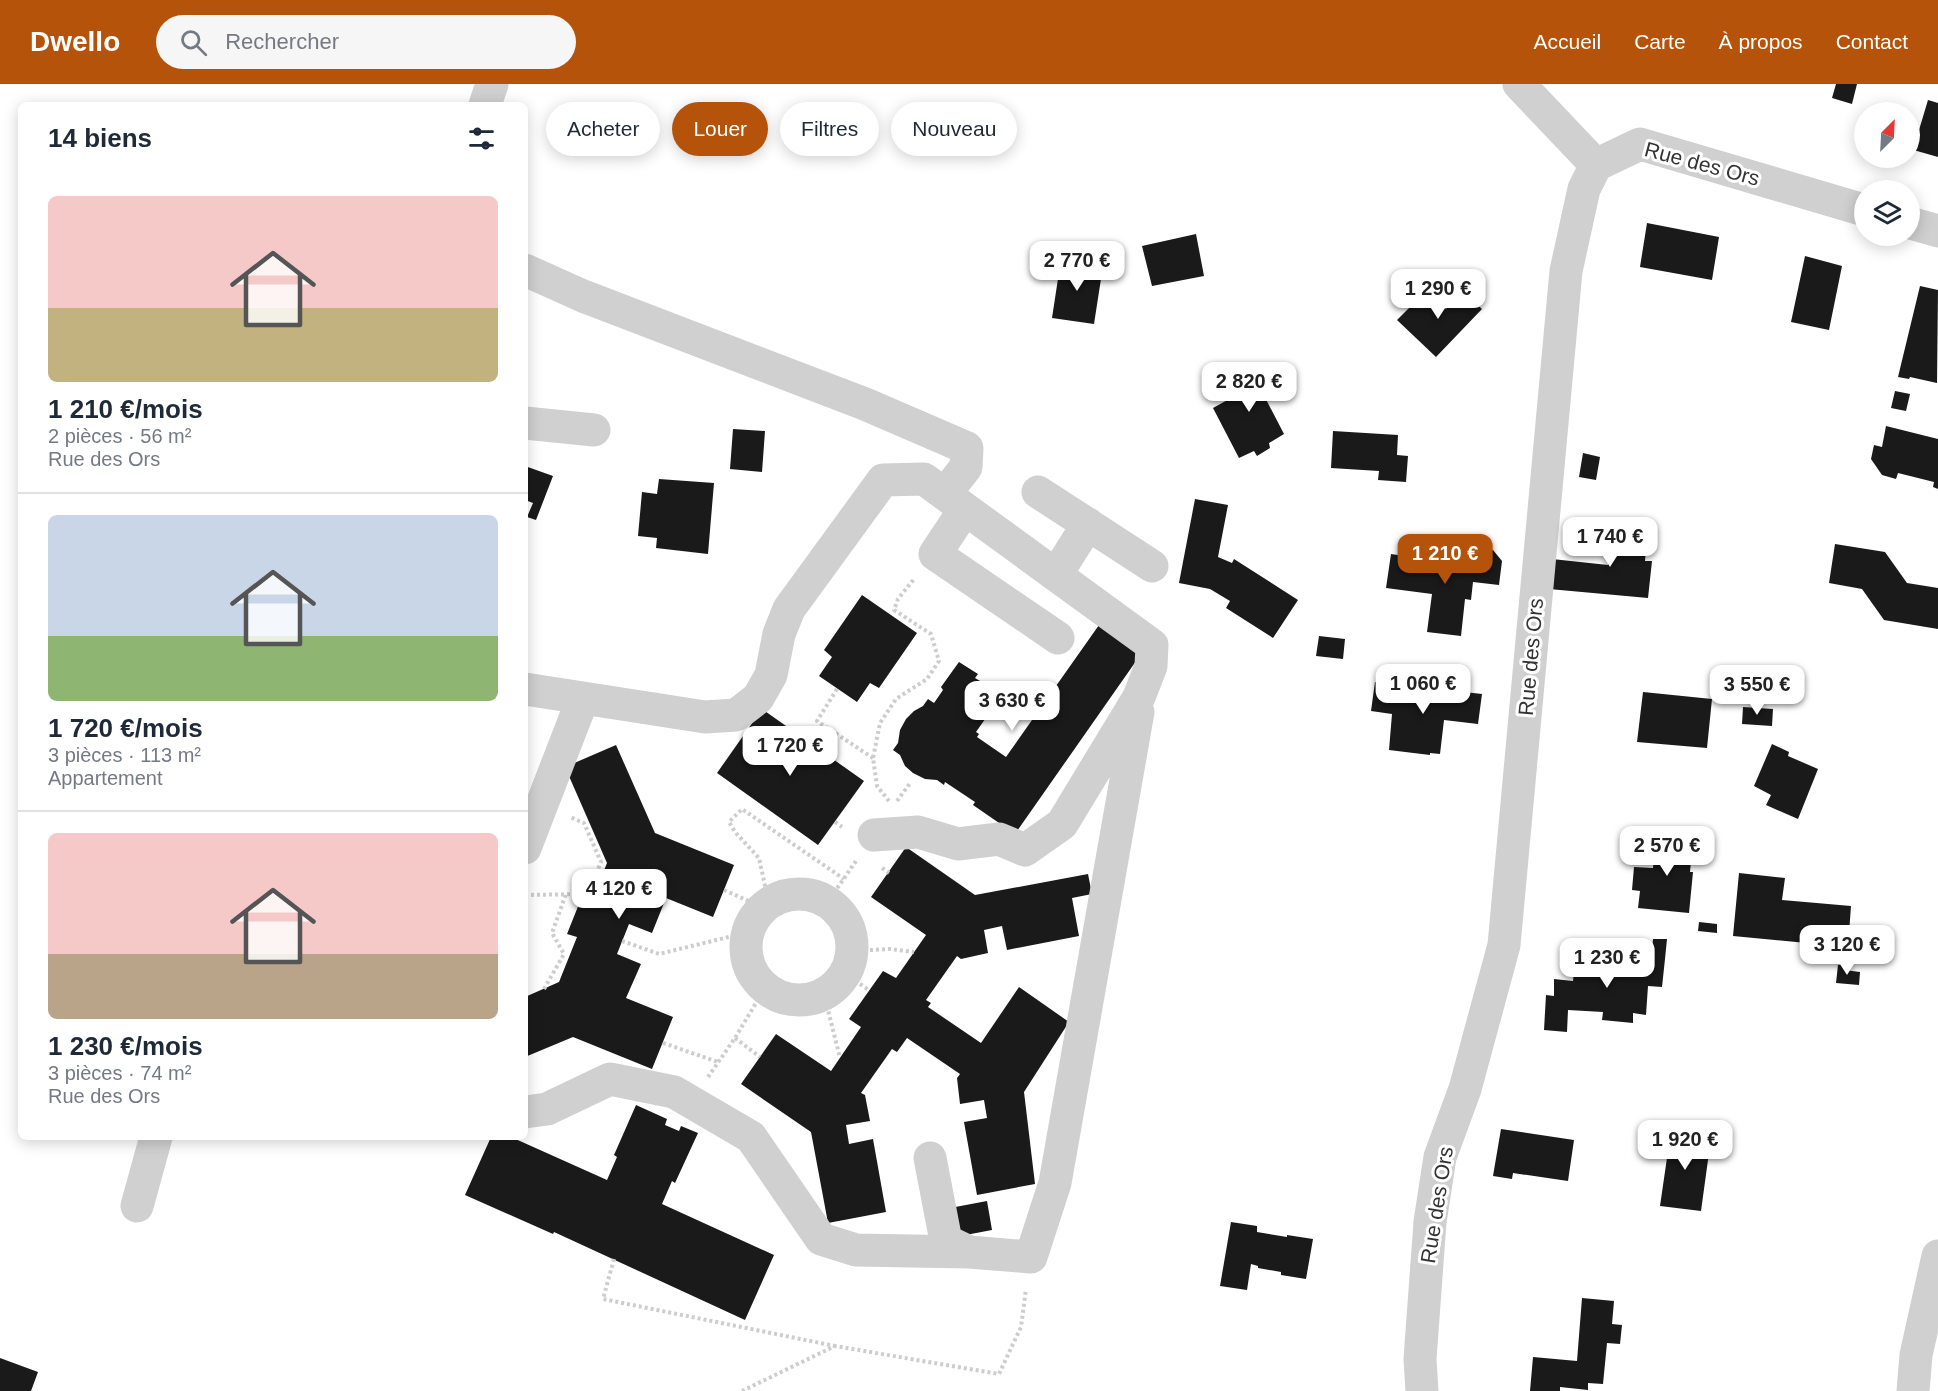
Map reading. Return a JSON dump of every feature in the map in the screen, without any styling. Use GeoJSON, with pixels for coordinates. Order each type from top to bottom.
{"type":"FeatureCollection","features":[{"type":"Feature","properties":{"kind":"street"},"geometry":{"type":"LineString","coordinates":[[486,102],[492,84]]}},
{"type":"Feature","properties":{"kind":"street"},"geometry":{"type":"LineString","coordinates":[[1519,84],[1596,165]]}},
{"type":"Feature","properties":{"kind":"street","name":"Rue des Ors"},"geometry":{"type":"LineString","coordinates":[[1422,1391],[1420,1359],[1430,1222],[1440,1157],[1465,1089],[1504,945],[1566,271],[1584,189],[1596,165],[1640,144],[1854,207]]}},
{"type":"Feature","properties":{"kind":"street"},"geometry":{"type":"LineString","coordinates":[[1920,226],[1938,231]]}},
{"type":"Feature","properties":{"kind":"street"},"geometry":{"type":"LineString","coordinates":[[528,271],[583,296],[865,404],[967,448],[966,467],[935,554],[1058,638]]}},
{"type":"Feature","properties":{"kind":"street"},"geometry":{"type":"LineString","coordinates":[[528,423],[594,430]]}},
{"type":"Feature","properties":{"kind":"street"},"geometry":{"type":"LineString","coordinates":[[528,689],[705,717],[736,715],[758,698],[771,675],[779,634],[789,609],[883,480],[924,479],[1152,645],[1151,666],[1139,697],[1062,824],[1025,850],[999,839],[958,844],[918,832],[874,835]]}},
{"type":"Feature","properties":{"kind":"street"},"geometry":{"type":"LineString","coordinates":[[1038,492],[1152,566]]}},
{"type":"Feature","properties":{"kind":"street"},"geometry":{"type":"LineString","coordinates":[[1056,575],[1088,525]]}},
{"type":"Feature","properties":{"kind":"street"},"geometry":{"type":"LineString","coordinates":[[528,1112],[547,1109],[610,1079],[674,1092],[751,1137],[821,1239],[856,1250],[969,1252],[1031,1257],[1055,1183],[1143,686]]}},
{"type":"Feature","properties":{"kind":"street"},"geometry":{"type":"LineString","coordinates":[[528,840],[583,698]]}},
{"type":"Feature","properties":{"kind":"street"},"geometry":{"type":"LineString","coordinates":[[806,894],[834,907],[850,932],[847,977],[807,1000],[792,1000],[778,996],[765,988],[754,976],[748,963],[746,948],[760,915],[791,895],[806,894]]}},
{"type":"Feature","properties":{"kind":"street"},"geometry":{"type":"LineString","coordinates":[[137,1206],[155,1140]]}},
{"type":"Feature","properties":{"kind":"street"},"geometry":{"type":"LineString","coordinates":[[930,1158],[946,1241],[969,1252]]}},
{"type":"Feature","properties":{"kind":"street"},"geometry":{"type":"LineString","coordinates":[[1913,1391],[1916,1355],[1938,1256]]}},
{"type":"Feature","properties":{"kind":"path"},"geometry":{"type":"LineString","coordinates":[[894,806],[878,786],[873,758],[880,723],[896,699],[927,679],[939,661],[931,634],[894,610],[898,599],[935,554]]}},
{"type":"Feature","properties":{"kind":"path"},"geometry":{"type":"LineString","coordinates":[[837,689],[817,721],[873,758]]}},
{"type":"Feature","properties":{"kind":"path"},"geometry":{"type":"LineString","coordinates":[[528,895],[587,894],[601,862],[584,823],[541,806]]}},
{"type":"Feature","properties":{"kind":"path"},"geometry":{"type":"LineString","coordinates":[[760,915],[759,858],[729,822],[742,808],[844,879]]}},
{"type":"Feature","properties":{"kind":"path"},"geometry":{"type":"LineString","coordinates":[[724,890],[755,904],[760,915]]}},
{"type":"Feature","properties":{"kind":"path"},"geometry":{"type":"LineString","coordinates":[[544,989],[564,954],[552,933],[566,894]]}},
{"type":"Feature","properties":{"kind":"path"},"geometry":{"type":"LineString","coordinates":[[622,942],[659,954],[760,915]]}},
{"type":"Feature","properties":{"kind":"path"},"geometry":{"type":"LineString","coordinates":[[840,1058],[847,977],[890,949],[914,952]]}},
{"type":"Feature","properties":{"kind":"path"},"geometry":{"type":"LineString","coordinates":[[691,1102],[735,1038],[765,988]]}},
{"type":"Feature","properties":{"kind":"path"},"geometry":{"type":"LineString","coordinates":[[735,1038],[760,1057]]}},
{"type":"Feature","properties":{"kind":"path"},"geometry":{"type":"LineString","coordinates":[[663,1042],[718,1062]]}},
{"type":"Feature","properties":{"kind":"path"},"geometry":{"type":"LineString","coordinates":[[614,1259],[603,1299],[835,1346],[999,1374],[1021,1327],[1031,1257]]}},
{"type":"Feature","properties":{"kind":"path"},"geometry":{"type":"LineString","coordinates":[[742,1391],[835,1346]]}},
{"type":"Feature","properties":{"kind":"building"},"geometry":{"type":"Polygon","coordinates":[[[1836,84],[1857,84],[1852,104],[1832,98],[1836,84]]]}},
{"type":"Feature","properties":{"kind":"building"},"geometry":{"type":"Polygon","coordinates":[[[1928,100],[1938,103],[1938,157],[1920,152],[1920,127],[1928,100]]]}},
{"type":"Feature","properties":{"kind":"building"},"geometry":{"type":"Polygon","coordinates":[[[1647,223],[1719,237],[1712,280],[1640,267],[1647,223]]]}},
{"type":"Feature","properties":{"kind":"building"},"geometry":{"type":"Polygon","coordinates":[[[1196,234],[1204,276],[1152,286],[1142,246],[1196,234]]]}},
{"type":"Feature","properties":{"kind":"building"},"geometry":{"type":"Polygon","coordinates":[[[1805,256],[1842,266],[1829,330],[1791,322],[1805,256]]]}},
{"type":"Feature","properties":{"kind":"building"},"geometry":{"type":"Polygon","coordinates":[[[1061,259],[1103,266],[1094,324],[1052,318],[1061,259]]]}},
{"type":"Feature","properties":{"kind":"building"},"geometry":{"type":"Polygon","coordinates":[[[1920,286],[1938,290],[1937,383],[1910,377],[1909,379],[1898,377],[1920,286]]]}},
{"type":"Feature","properties":{"kind":"building"},"geometry":{"type":"Polygon","coordinates":[[[1426,291],[1446,309],[1462,291],[1482,309],[1436,357],[1397,320],[1426,291]]]}},
{"type":"Feature","properties":{"kind":"building"},"geometry":{"type":"Polygon","coordinates":[[[1264,362],[1272,377],[1258,384],[1284,434],[1269,443],[1270,448],[1257,456],[1254,451],[1239,458],[1213,408],[1231,398],[1221,379],[1228,380],[1264,362]]]}},
{"type":"Feature","properties":{"kind":"building"},"geometry":{"type":"Polygon","coordinates":[[[1895,391],[1910,394],[1906,411],[1891,408],[1895,391]]]}},
{"type":"Feature","properties":{"kind":"building"},"geometry":{"type":"Polygon","coordinates":[[[1886,426],[1938,439],[1938,489],[1933,487],[1934,482],[1898,473],[1896,479],[1882,475],[1871,459],[1874,445],[1882,447],[1886,426]]]}},
{"type":"Feature","properties":{"kind":"building"},"geometry":{"type":"Polygon","coordinates":[[[733,429],[765,431],[762,472],[730,469],[733,429]]]}},
{"type":"Feature","properties":{"kind":"building"},"geometry":{"type":"Polygon","coordinates":[[[1333,431],[1398,435],[1397,455],[1408,456],[1406,482],[1378,480],[1379,471],[1331,468],[1333,431]]]}},
{"type":"Feature","properties":{"kind":"building"},"geometry":{"type":"Polygon","coordinates":[[[1583,453],[1600,457],[1596,480],[1579,477],[1583,453]]]}},
{"type":"Feature","properties":{"kind":"building"},"geometry":{"type":"Polygon","coordinates":[[[528,467],[553,476],[536,520],[528,517],[533,503],[528,501],[528,467]]]}},
{"type":"Feature","properties":{"kind":"building"},"geometry":{"type":"Polygon","coordinates":[[[659,479],[714,483],[708,554],[656,548],[657,538],[638,536],[642,492],[657,494],[659,479]]]}},
{"type":"Feature","properties":{"kind":"building"},"geometry":{"type":"Polygon","coordinates":[[[1195,499],[1228,505],[1218,557],[1232,563],[1234,559],[1298,600],[1273,638],[1226,608],[1230,601],[1210,589],[1179,583],[1195,499]]]}},
{"type":"Feature","properties":{"kind":"building"},"geometry":{"type":"Polygon","coordinates":[[[1618,521],[1648,523],[1645,561],[1652,561],[1648,598],[1549,589],[1552,559],[1608,565],[1608,558],[1615,558],[1618,521]]]}},
{"type":"Feature","properties":{"kind":"building"},"geometry":{"type":"Polygon","coordinates":[[[1835,544],[1885,552],[1907,583],[1938,588],[1938,629],[1884,620],[1862,589],[1829,583],[1835,544]]]}},
{"type":"Feature","properties":{"kind":"building"},"geometry":{"type":"Polygon","coordinates":[[[1472,547],[1493,550],[1502,561],[1499,585],[1473,582],[1471,600],[1465,599],[1461,636],[1427,632],[1432,594],[1386,588],[1391,554],[1469,566],[1472,547]]]}},
{"type":"Feature","properties":{"kind":"building"},"geometry":{"type":"Polygon","coordinates":[[[862,595],[917,633],[879,688],[870,683],[857,702],[819,676],[832,657],[824,650],[862,595]]]}},
{"type":"Feature","properties":{"kind":"building"},"geometry":{"type":"Polygon","coordinates":[[[1099,625],[1141,654],[1015,834],[973,805],[975,802],[945,782],[944,785],[937,780],[925,779],[913,773],[905,766],[900,755],[893,750],[898,743],[900,730],[906,719],[923,706],[928,699],[934,703],[943,690],[941,687],[959,662],[978,674],[975,678],[985,684],[988,681],[1004,692],[976,732],[979,734],[977,737],[1006,757],[1099,625]]]}},
{"type":"Feature","properties":{"kind":"building"},"geometry":{"type":"Polygon","coordinates":[[[1319,636],[1345,639],[1343,659],[1316,656],[1319,636]]]}},
{"type":"Feature","properties":{"kind":"building"},"geometry":{"type":"Polygon","coordinates":[[[1375,682],[1482,694],[1478,724],[1444,720],[1440,754],[1389,750],[1392,714],[1371,711],[1375,682]]]}},
{"type":"Feature","properties":{"kind":"building"},"geometry":{"type":"Polygon","coordinates":[[[1643,692],[1712,699],[1707,748],[1637,742],[1643,692]]]}},
{"type":"Feature","properties":{"kind":"building"},"geometry":{"type":"Polygon","coordinates":[[[1743,707],[1773,709],[1772,726],[1742,724],[1743,707]]]}},
{"type":"Feature","properties":{"kind":"building"},"geometry":{"type":"Polygon","coordinates":[[[762,709],[864,781],[818,845],[717,773],[762,709]]]}},
{"type":"Feature","properties":{"kind":"building"},"geometry":{"type":"Polygon","coordinates":[[[1772,744],[1789,752],[1788,756],[1818,769],[1798,819],[1766,805],[1771,795],[1754,786],[1772,744]]]}},
{"type":"Feature","properties":{"kind":"building"},"geometry":{"type":"Polygon","coordinates":[[[616,745],[655,833],[734,865],[713,917],[666,898],[652,933],[629,924],[617,954],[641,964],[626,998],[673,1017],[652,1069],[573,1037],[528,1056],[528,996],[559,982],[577,937],[567,934],[579,904],[589,908],[607,863],[565,767],[616,745]]]}},
{"type":"Feature","properties":{"kind":"building"},"geometry":{"type":"Polygon","coordinates":[[[1656,835],[1693,839],[1689,913],[1638,908],[1640,891],[1632,890],[1634,867],[1653,868],[1656,835]]]}},
{"type":"Feature","properties":{"kind":"building"},"geometry":{"type":"Polygon","coordinates":[[[906,847],[975,895],[1088,874],[1092,894],[1072,898],[1079,936],[1007,950],[1002,926],[984,930],[988,953],[961,959],[957,956],[926,1000],[931,1003],[928,1007],[981,1043],[1019,987],[1069,1022],[1024,1092],[1035,1184],[977,1195],[964,1122],[987,1118],[984,1100],[960,1104],[957,1078],[960,1074],[907,1038],[897,1052],[892,1049],[861,1093],[865,1095],[870,1121],[846,1125],[849,1144],[873,1139],[886,1212],[828,1223],[811,1132],[741,1084],[776,1034],[831,1071],[861,1027],[849,1019],[883,971],[896,978],[926,935],[871,897],[906,847]]]}},
{"type":"Feature","properties":{"kind":"building"},"geometry":{"type":"Polygon","coordinates":[[[1739,873],[1785,878],[1782,900],[1851,906],[1848,947],[1733,936],[1739,873]]]}},
{"type":"Feature","properties":{"kind":"building"},"geometry":{"type":"Polygon","coordinates":[[[1699,922],[1717,924],[1717,933],[1698,931],[1699,922]]]}},
{"type":"Feature","properties":{"kind":"building"},"geometry":{"type":"Polygon","coordinates":[[[1653,939],[1667,939],[1662,987],[1648,986],[1646,1015],[1633,1013],[1633,1023],[1602,1020],[1603,1012],[1568,1010],[1567,1032],[1544,1030],[1546,995],[1554,996],[1554,979],[1573,981],[1575,962],[1634,967],[1636,948],[1652,950],[1653,939]]]}},
{"type":"Feature","properties":{"kind":"building"},"geometry":{"type":"Polygon","coordinates":[[[1838,965],[1844,965],[1844,970],[1860,972],[1859,985],[1836,983],[1838,965]]]}},
{"type":"Feature","properties":{"kind":"building"},"geometry":{"type":"Polygon","coordinates":[[[636,1105],[667,1119],[665,1125],[679,1131],[681,1126],[698,1133],[675,1183],[672,1181],[662,1204],[774,1255],[745,1320],[554,1232],[553,1234],[465,1195],[490,1140],[518,1140],[607,1180],[617,1157],[614,1155],[636,1105]]]}},
{"type":"Feature","properties":{"kind":"building"},"geometry":{"type":"Polygon","coordinates":[[[1501,1129],[1574,1140],[1568,1181],[1513,1173],[1512,1179],[1493,1176],[1501,1129]]]}},
{"type":"Feature","properties":{"kind":"building"},"geometry":{"type":"Polygon","coordinates":[[[1665,1131],[1711,1138],[1701,1211],[1660,1206],[1668,1151],[1662,1150],[1665,1131]]]}},
{"type":"Feature","properties":{"kind":"building"},"geometry":{"type":"Polygon","coordinates":[[[987,1201],[992,1230],[955,1237],[950,1208],[987,1201]]]}},
{"type":"Feature","properties":{"kind":"building"},"geometry":{"type":"Polygon","coordinates":[[[1231,1222],[1257,1226],[1257,1232],[1313,1239],[1306,1279],[1281,1275],[1281,1272],[1258,1268],[1251,1264],[1247,1290],[1220,1286],[1231,1222]]]}},
{"type":"Feature","properties":{"kind":"building"},"geometry":{"type":"Polygon","coordinates":[[[1582,1298],[1614,1301],[1612,1324],[1622,1325],[1620,1344],[1607,1343],[1603,1384],[1588,1383],[1588,1390],[1560,1387],[1560,1391],[1530,1391],[1533,1357],[1577,1361],[1582,1298]]]}},
{"type":"Feature","properties":{"kind":"building"},"geometry":{"type":"Polygon","coordinates":[[[0,1358],[38,1372],[31,1391],[0,1391],[0,1358]]]}}]}
